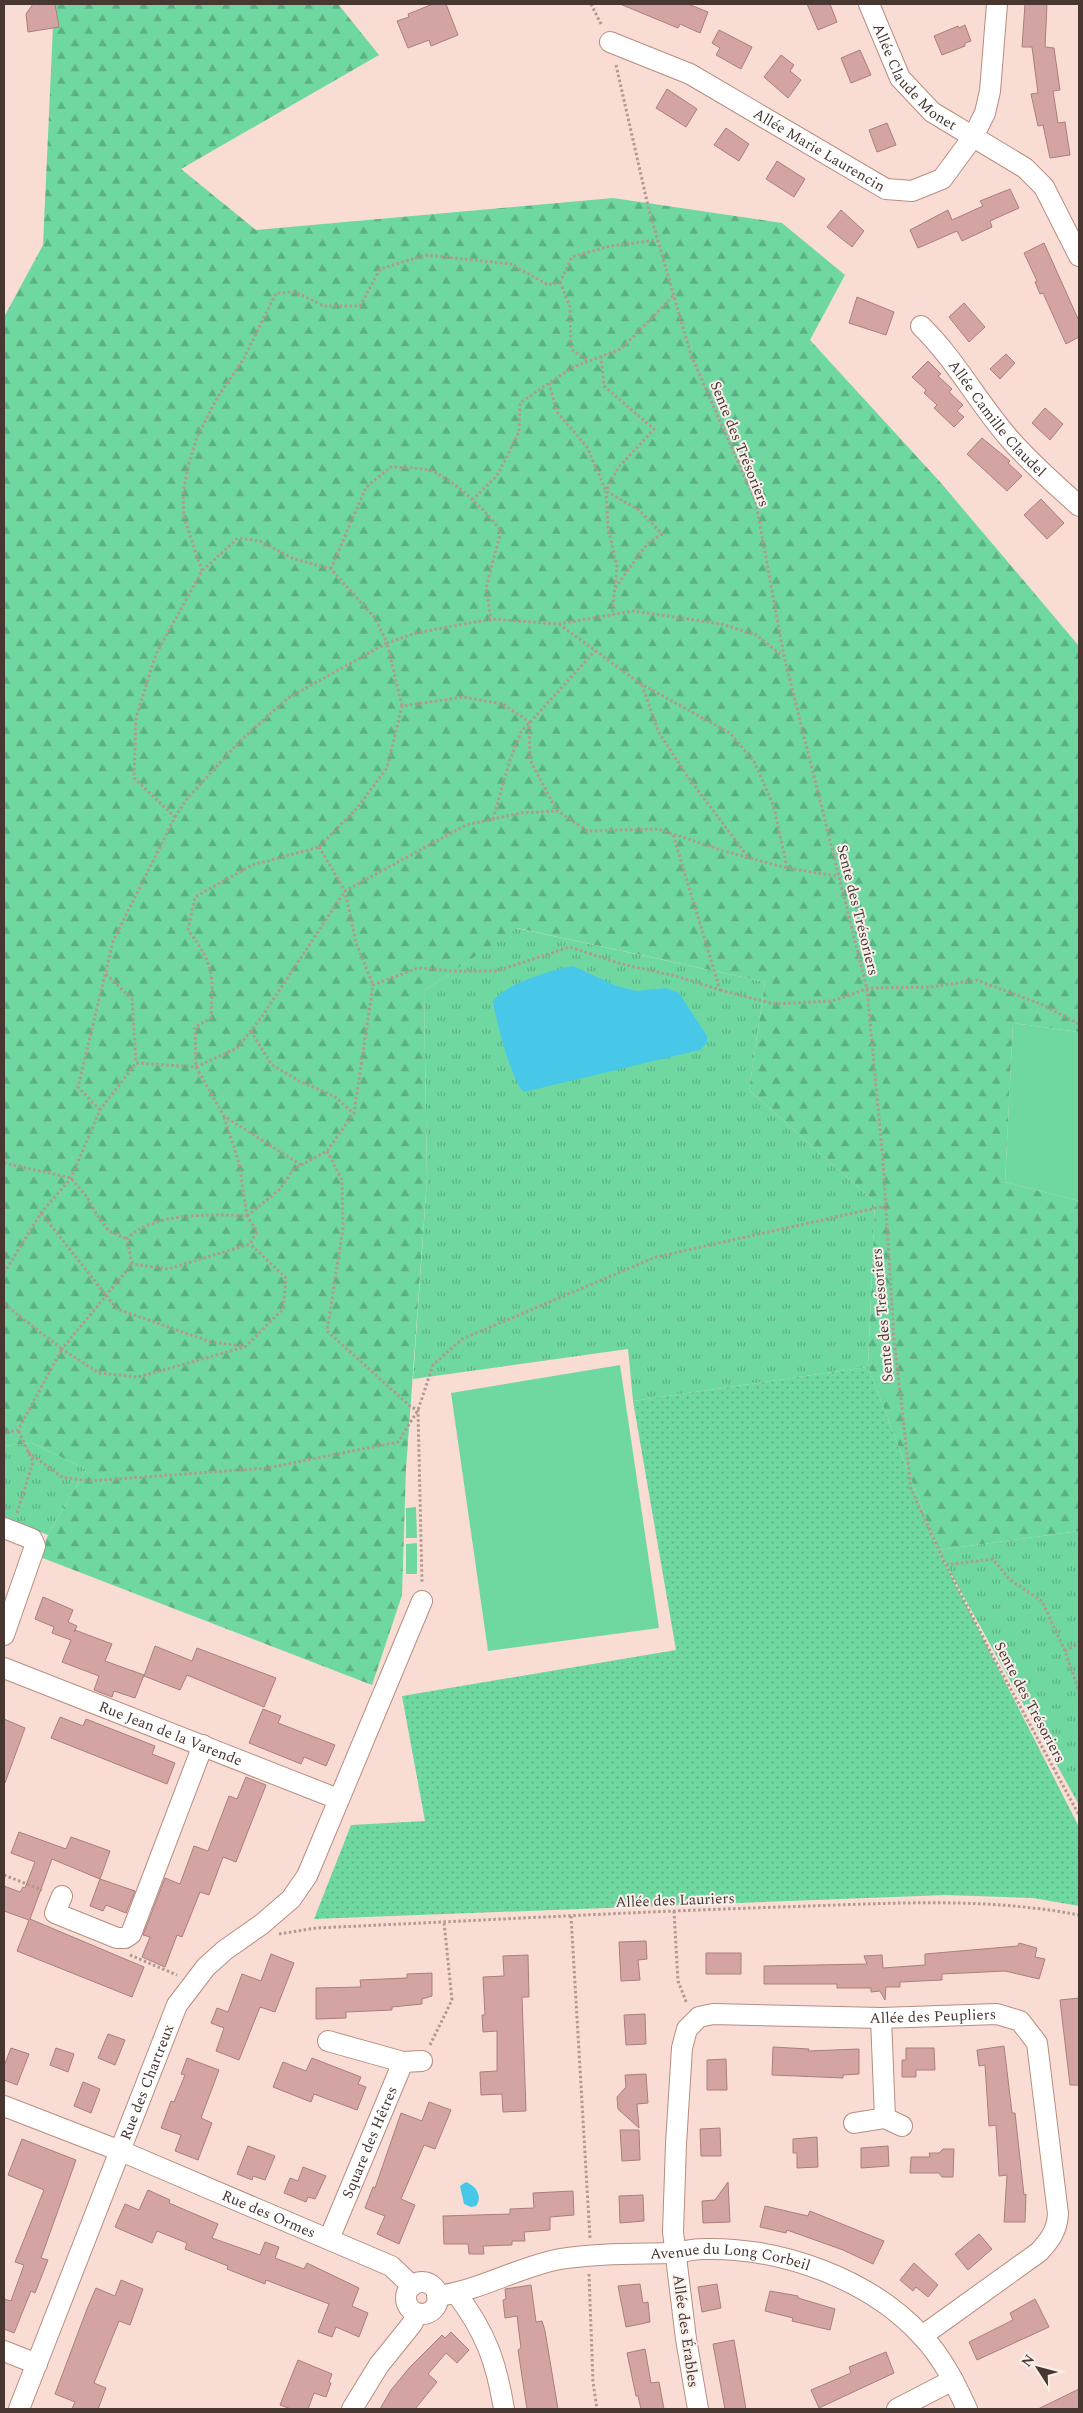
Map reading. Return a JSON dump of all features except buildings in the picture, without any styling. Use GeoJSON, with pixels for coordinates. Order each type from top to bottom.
{"type":"FeatureCollection","features":[{"type":"Feature","properties":{"kind":"street","name":"Allée Claude Monet"},"geometry":{"type":"LineString","coordinates":[[868,4],[900,78],[932,112],[973,137]]}},
{"type":"Feature","properties":{"kind":"street","name":"Allée Marie Laurencin"},"geometry":{"type":"LineString","coordinates":[[610,42],[690,74],[886,189],[912,191],[942,179],[973,137],[985,113],[990,91],[997,4]]}},
{"type":"Feature","properties":{"kind":"street"},"geometry":{"type":"LineString","coordinates":[[973,137],[1025,168],[1044,187],[1079,256]]}},
{"type":"Feature","properties":{"kind":"street","name":"Allée Camille Claudel"},"geometry":{"type":"LineString","coordinates":[[921,326],[940,344],[1008,437],[1041,472],[1079,506]]}},
{"type":"Feature","properties":{"kind":"street"},"geometry":{"type":"LineString","coordinates":[[4,1635],[35,1546],[32,1539],[8,1529]]}},
{"type":"Feature","properties":{"kind":"street","name":"Rue des Chartreux"},"geometry":{"type":"LineString","coordinates":[[19,2409],[177,2005],[192,1983],[225,1950],[262,1924],[291,1899],[307,1876],[422,1601]]}},
{"type":"Feature","properties":{"kind":"street","name":"Rue Jean de la Varende"},"geometry":{"type":"LineString","coordinates":[[4,1668],[338,1799]]}},
{"type":"Feature","properties":{"kind":"street"},"geometry":{"type":"LineString","coordinates":[[62,1896],[55,1913],[117,1938],[125,1938],[130,1934],[203,1745]]}},
{"type":"Feature","properties":{"kind":"street","name":"Allée des Peupliers"},"geometry":{"type":"LineString","coordinates":[[675,2252],[673,2232],[676,2144],[682,2048],[687,2029],[699,2017],[713,2014],[881,2018],[997,2014],[1020,2022],[1037,2044],[1058,2226],[1054,2235],[1039,2252],[922,2336]]}},
{"type":"Feature","properties":{"kind":"street"},"geometry":{"type":"LineString","coordinates":[[854,2123],[894,2122],[881,2018]]}},
{"type":"Feature","properties":{"kind":"street"},"geometry":{"type":"LineString","coordinates":[[328,2041],[412,2062]]}},
{"type":"Feature","properties":{"kind":"street","name":"Square des Hêtres"},"geometry":{"type":"LineString","coordinates":[[329,2239],[412,2062]]}},
{"type":"Feature","properties":{"kind":"street","name":"Rue des Ormes"},"geometry":{"type":"LineString","coordinates":[[4,2106],[120,2151],[391,2266],[412,2286]]}},
{"type":"Feature","properties":{"kind":"street","name":"Avenue du Long Corbeil"},"geometry":{"type":"LineString","coordinates":[[447,2295],[529,2266],[560,2259],[702,2249],[758,2253],[793,2261],[831,2274],[868,2292],[897,2312],[922,2336],[953,2380],[967,2409]]}},
{"type":"Feature","properties":{"kind":"street","name":"Allée des Érables"},"geometry":{"type":"LineString","coordinates":[[675,2252],[686,2339],[698,2409]]}},
{"type":"Feature","properties":{"kind":"street"},"geometry":{"type":"LineString","coordinates":[[417,2314],[406,2304],[406,2294],[412,2286],[422,2282],[428,2284],[436,2291],[447,2295],[485,2337],[498,2371],[504,2409]]}},
{"type":"Feature","properties":{"kind":"street"},"geometry":{"type":"LineString","coordinates":[[417,2314],[432,2311],[447,2295]]}},
{"type":"Feature","properties":{"kind":"street"},"geometry":{"type":"LineString","coordinates":[[352,2409],[362,2390],[412,2324],[417,2314]]}},
{"type":"Feature","properties":{"kind":"street"},"geometry":{"type":"LineString","coordinates":[[4,2351],[37,2364]]}},
{"type":"Feature","properties":{"kind":"street"},"geometry":{"type":"LineString","coordinates":[[897,2409],[953,2380]]}},
{"type":"Feature","properties":{"kind":"path","name":"Sente des Trésoriers"},"geometry":{"type":"LineString","coordinates":[[591,4],[610,42],[649,210],[691,355],[756,503],[784,656],[837,876],[867,989],[894,1339],[911,1489],[946,1565],[1079,1815]]}},
{"type":"Feature","properties":{"kind":"path"},"geometry":{"type":"LineString","coordinates":[[588,361],[571,349],[570,307],[560,282],[572,257],[610,246],[657,240]]}},
{"type":"Feature","properties":{"kind":"path"},"geometry":{"type":"LineString","coordinates":[[202,571],[184,517],[183,493],[189,463],[201,429],[217,398],[243,360],[276,293],[295,292],[324,306],[360,306],[380,269],[426,255],[512,264],[548,285],[560,282]]}},
{"type":"Feature","properties":{"kind":"path"},"geometry":{"type":"LineString","coordinates":[[472,500],[496,476],[519,432],[520,403],[573,367],[621,349],[674,296]]}},
{"type":"Feature","properties":{"kind":"path"},"geometry":{"type":"LineString","coordinates":[[601,356],[604,386],[654,429],[618,468],[606,491]]}},
{"type":"Feature","properties":{"kind":"path"},"geometry":{"type":"LineString","coordinates":[[549,383],[557,412],[587,447],[606,491],[608,527],[617,567],[612,615]]}},
{"type":"Feature","properties":{"kind":"path"},"geometry":{"type":"LineString","coordinates":[[331,569],[366,487],[391,467],[432,471],[472,500],[490,516],[501,531],[486,588],[491,619]]}},
{"type":"Feature","properties":{"kind":"path"},"geometry":{"type":"LineString","coordinates":[[606,491],[639,510],[662,534],[647,544],[614,589]]}},
{"type":"Feature","properties":{"kind":"path"},"geometry":{"type":"LineString","coordinates":[[132,1264],[168,1269],[250,1244],[257,1231],[247,1216],[239,1163],[224,1116],[196,1067],[195,1027],[211,1018],[213,976],[204,951],[188,930],[195,897],[252,865],[320,847],[357,808],[387,768],[402,706],[387,643],[375,618],[331,569],[292,558],[260,540],[238,538],[202,571],[156,654],[136,717],[134,778],[175,817]]}},
{"type":"Feature","properties":{"kind":"path"},"geometry":{"type":"LineString","coordinates":[[100,1110],[78,1087],[113,941],[175,817],[186,800],[239,742],[288,698],[387,643],[416,633],[491,619],[558,624],[634,611],[721,624],[756,635],[784,656]]}},
{"type":"Feature","properties":{"kind":"path"},"geometry":{"type":"LineString","coordinates":[[558,624],[641,684],[730,733],[755,763],[774,806],[787,868]]}},
{"type":"Feature","properties":{"kind":"path"},"geometry":{"type":"LineString","coordinates":[[493,819],[510,760],[522,732],[595,651]]}},
{"type":"Feature","properties":{"kind":"path"},"geometry":{"type":"LineString","coordinates":[[641,684],[658,730],[688,777],[749,858]]}},
{"type":"Feature","properties":{"kind":"path"},"geometry":{"type":"LineString","coordinates":[[402,706],[464,697],[503,704],[529,722]]}},
{"type":"Feature","properties":{"kind":"path"},"geometry":{"type":"LineString","coordinates":[[529,722],[530,760],[558,811],[587,831],[658,829],[787,868],[837,876]]}},
{"type":"Feature","properties":{"kind":"path"},"geometry":{"type":"LineString","coordinates":[[136,1063],[196,1067],[237,1048],[251,1031],[345,892],[466,825],[520,813],[558,811]]}},
{"type":"Feature","properties":{"kind":"path"},"geometry":{"type":"LineString","coordinates":[[673,834],[720,990]]}},
{"type":"Feature","properties":{"kind":"path"},"geometry":{"type":"LineString","coordinates":[[127,1239],[134,1231],[177,1217],[211,1214],[247,1216],[279,1190],[294,1169],[327,1150],[354,1113],[373,985],[356,943],[345,892],[320,847]]}},
{"type":"Feature","properties":{"kind":"path"},"geometry":{"type":"LineString","coordinates":[[373,985],[418,968],[453,971],[496,971],[570,947],[621,964],[676,976],[774,1004],[832,1001],[867,989],[931,987],[976,980],[1042,1004],[1079,1024]]}},
{"type":"Feature","properties":{"kind":"path"},"geometry":{"type":"LineString","coordinates":[[4,1273],[41,1213],[71,1178],[100,1110],[136,1063],[132,999],[106,974]]}},
{"type":"Feature","properties":{"kind":"path"},"geometry":{"type":"LineString","coordinates":[[251,1031],[271,1064],[299,1081],[334,1096],[354,1113]]}},
{"type":"Feature","properties":{"kind":"path"},"geometry":{"type":"LineString","coordinates":[[224,1116],[301,1165]]}},
{"type":"Feature","properties":{"kind":"path"},"geometry":{"type":"LineString","coordinates":[[327,1150],[342,1180],[343,1228],[327,1331],[411,1407],[418,1410]]}},
{"type":"Feature","properties":{"kind":"path"},"geometry":{"type":"LineString","coordinates":[[4,1163],[71,1178],[87,1196],[97,1215],[109,1231],[127,1239]]}},
{"type":"Feature","properties":{"kind":"path"},"geometry":{"type":"LineString","coordinates":[[28,1452],[62,1477],[90,1481],[267,1468],[398,1442],[418,1410],[433,1365],[462,1339],[656,1257],[885,1206]]}},
{"type":"Feature","properties":{"kind":"path"},"geometry":{"type":"LineString","coordinates":[[41,1213],[117,1309],[211,1342],[245,1347]]}},
{"type":"Feature","properties":{"kind":"path"},"geometry":{"type":"LineString","coordinates":[[127,1239],[132,1264]]}},
{"type":"Feature","properties":{"kind":"path"},"geometry":{"type":"LineString","coordinates":[[4,1304],[62,1349],[99,1373],[138,1377],[245,1347],[283,1309],[286,1278],[250,1244]]}},
{"type":"Feature","properties":{"kind":"path"},"geometry":{"type":"LineString","coordinates":[[4,1433],[18,1430],[62,1349],[132,1264]]}},
{"type":"Feature","properties":{"kind":"path"},"geometry":{"type":"LineString","coordinates":[[418,1410],[422,1601]]}},
{"type":"Feature","properties":{"kind":"path"},"geometry":{"type":"LineString","coordinates":[[8,1529],[33,1462],[18,1430]]}},
{"type":"Feature","properties":{"kind":"path"},"geometry":{"type":"LineString","coordinates":[[946,1565],[993,1559],[1009,1578],[1042,1601],[1065,1651],[1079,1691]]}},
{"type":"Feature","properties":{"kind":"path"},"geometry":{"type":"LineString","coordinates":[[1065,1651],[1079,1643]]}},
{"type":"Feature","properties":{"kind":"path"},"geometry":{"type":"LineString","coordinates":[[4,1875],[42,1890]]}},
{"type":"Feature","properties":{"kind":"path","name":"Allée des Lauriers"},"geometry":{"type":"LineString","coordinates":[[271,1935],[316,1928],[674,1911],[940,1902],[1048,1909],[1079,1915]]}},
{"type":"Feature","properties":{"kind":"path"},"geometry":{"type":"LineString","coordinates":[[674,1911],[678,1981],[690,2011]]}},
{"type":"Feature","properties":{"kind":"path"},"geometry":{"type":"LineString","coordinates":[[572,1916],[591,2246]]}},
{"type":"Feature","properties":{"kind":"path"},"geometry":{"type":"LineString","coordinates":[[412,2062],[452,2000],[444,1922]]}},
{"type":"Feature","properties":{"kind":"path"},"geometry":{"type":"LineString","coordinates":[[122,1952],[184,1977]]}},
{"type":"Feature","properties":{"kind":"path"},"geometry":{"type":"LineString","coordinates":[[588,2266],[593,2382],[597,2409]]}},
{"type":"Feature","properties":{"kind":"green space"},"geometry":{"type":"Polygon","coordinates":[[[54,4],[338,4],[379,55],[181,169],[256,230],[613,198],[782,223],[845,275],[810,340],[941,483],[1079,646],[1079,1032],[1013,1023],[1005,1182],[1079,1201],[1079,1531],[938,1550],[868,1367],[875,1202],[749,1090],[765,982],[517,928],[424,991],[427,1179],[406,1469],[402,1595],[372,1685],[40,1557],[48,1535],[86,1469],[32,1443],[4,1446],[4,317],[43,245],[54,4]]]}},
{"type":"Feature","properties":{"kind":"green space"},"geometry":{"type":"Polygon","coordinates":[[[516,928],[765,982],[749,1090],[875,1202],[868,1367],[633,1401],[628,1349],[413,1379],[427,1179],[424,991],[516,928]]]}},
{"type":"Feature","properties":{"kind":"green space"},"geometry":{"type":"Polygon","coordinates":[[[1013,1023],[1079,1032],[1079,1201],[1005,1182],[1013,1023]]]}},
{"type":"Feature","properties":{"kind":"green space"},"geometry":{"type":"Polygon","coordinates":[[[620,1365],[659,1628],[488,1651],[451,1393],[620,1365]]]}},
{"type":"Feature","properties":{"kind":"green space"},"geometry":{"type":"Polygon","coordinates":[[[868,1367],[938,1550],[1079,1827],[1079,1906],[1033,1898],[946,1895],[314,1919],[351,1825],[425,1821],[402,1696],[676,1650],[633,1401],[868,1367]]]}},
{"type":"Feature","properties":{"kind":"green space"},"geometry":{"type":"Polygon","coordinates":[[[32,1443],[86,1469],[48,1535],[4,1518],[4,1446],[32,1443]]]}},
{"type":"Feature","properties":{"kind":"green space"},"geometry":{"type":"Polygon","coordinates":[[[416,1507],[417,1538],[406,1538],[406,1508],[416,1507]]]}},
{"type":"Feature","properties":{"kind":"green space"},"geometry":{"type":"Polygon","coordinates":[[[1079,1531],[1079,1805],[938,1550],[1079,1531]]]}},
{"type":"Feature","properties":{"kind":"green space"},"geometry":{"type":"Polygon","coordinates":[[[417,1543],[417,1574],[406,1574],[406,1544],[417,1543]]]}},
{"type":"Feature","properties":{"kind":"water"},"geometry":{"type":"Polygon","coordinates":[[[573,966],[617,986],[637,991],[666,988],[679,993],[707,1036],[707,1043],[700,1050],[524,1092],[519,1086],[509,1063],[493,1001],[508,988],[519,983],[542,974],[573,966]]]}},
{"type":"Feature","properties":{"kind":"water"},"geometry":{"type":"Polygon","coordinates":[[[466,2182],[473,2186],[479,2195],[476,2206],[471,2207],[464,2204],[460,2186],[466,2182]]]}}]}
